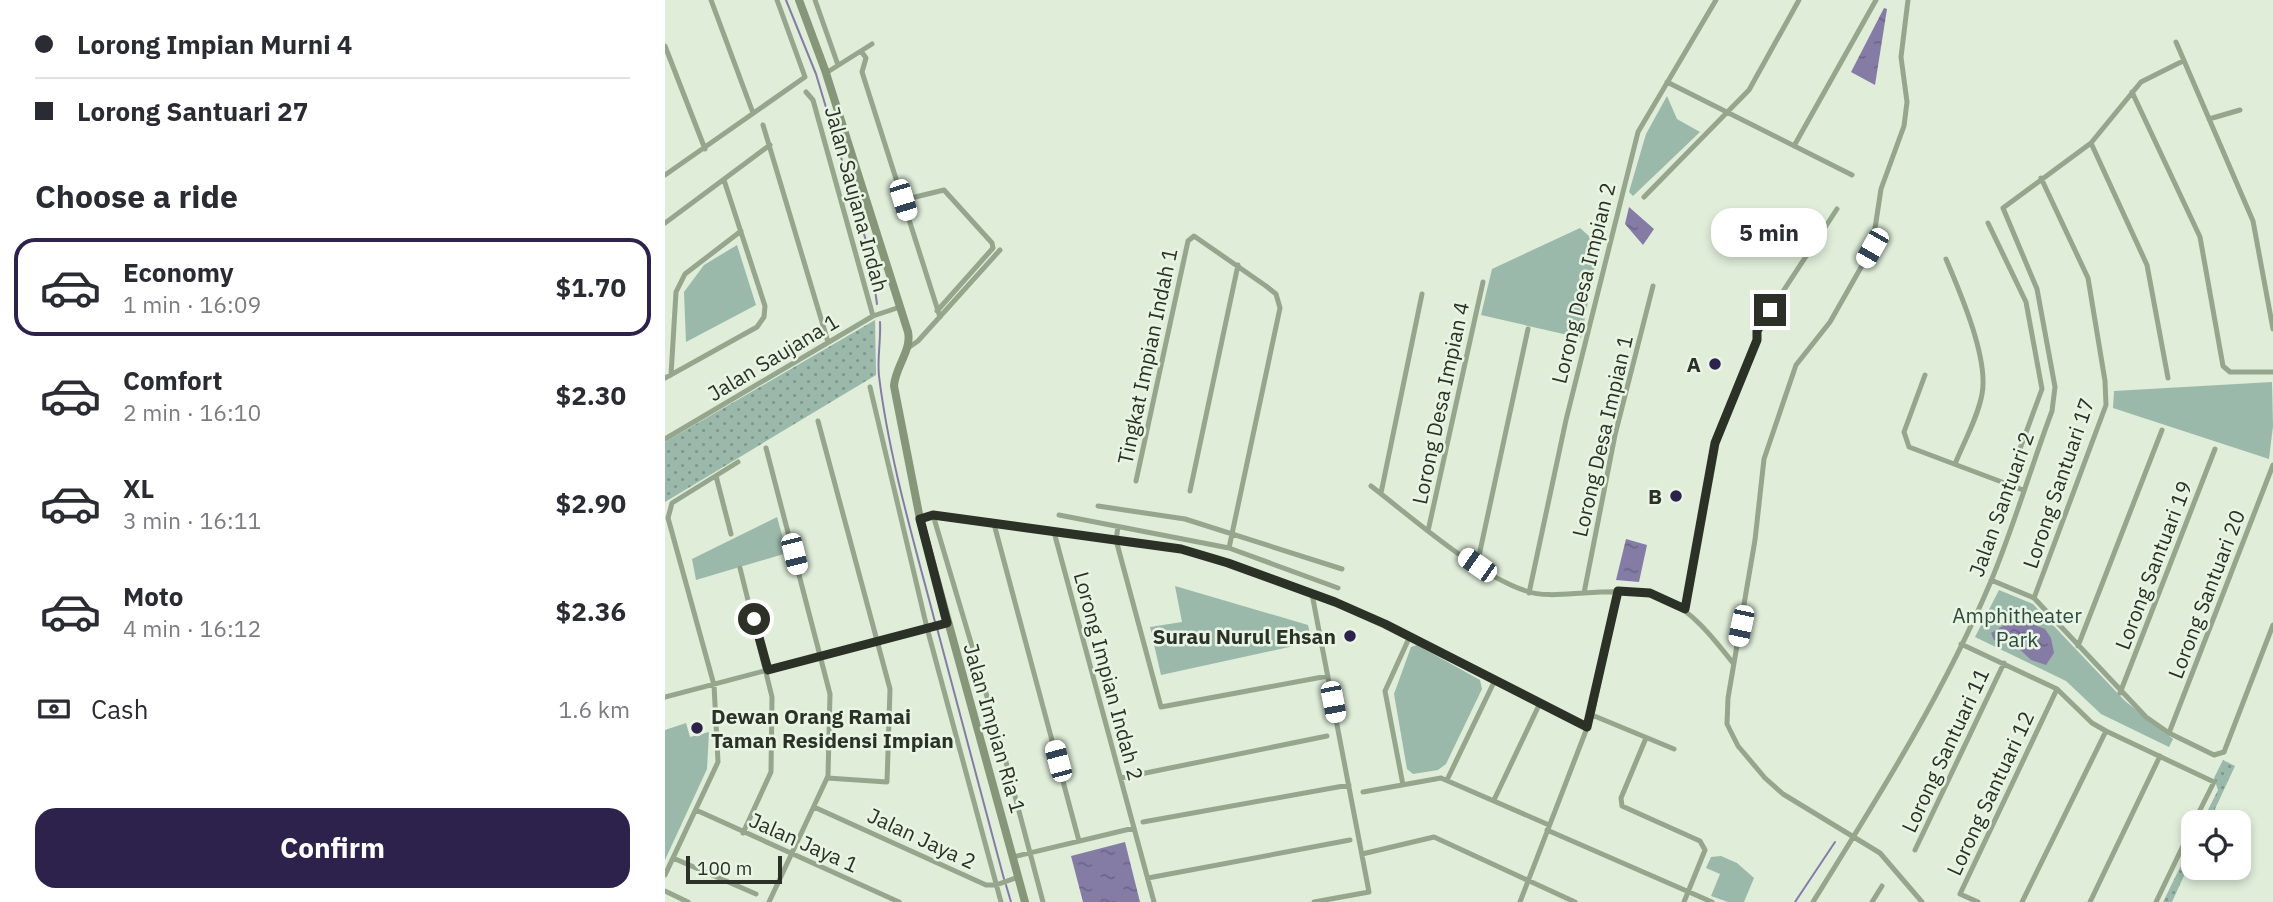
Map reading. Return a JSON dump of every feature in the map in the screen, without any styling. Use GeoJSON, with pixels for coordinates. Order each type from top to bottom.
{"type":"FeatureCollection","features":[{"type":"Feature","properties":{"kind":"street"},"geometry":{"type":"LineString","coordinates":[[712,0],[753,113]]}},
{"type":"Feature","properties":{"kind":"street"},"geometry":{"type":"LineString","coordinates":[[665,175],[705,149],[806,74],[777,0]]}},
{"type":"Feature","properties":{"kind":"street","name":"Jalan Impian Ria 1"},"geometry":{"type":"LineString","coordinates":[[799,0],[826,73],[910,340],[894,373],[894,386],[920,519],[944,624],[1013,858],[1014,878],[1025,902]]}},
{"type":"Feature","properties":{"kind":"street"},"geometry":{"type":"LineString","coordinates":[[815,0],[838,65]]}},
{"type":"Feature","properties":{"kind":"street","name":"Lorong Desa Impian 2"},"geometry":{"type":"LineString","coordinates":[[1529,593],[1566,419],[1638,132],[1716,0]]}},
{"type":"Feature","properties":{"kind":"street"},"geometry":{"type":"LineString","coordinates":[[1644,197],[1749,90],[1799,0]]}},
{"type":"Feature","properties":{"kind":"street"},"geometry":{"type":"LineString","coordinates":[[1794,146],[1876,0]]}},
{"type":"Feature","properties":{"kind":"street"},"geometry":{"type":"LineString","coordinates":[[1908,0],[1901,57],[1907,102],[1904,126],[1881,189],[1872,248],[1830,322],[1796,365],[1764,459],[1755,540],[1733,663],[1727,724],[1738,746],[1783,794],[1880,853],[1922,902]]}},
{"type":"Feature","properties":{"kind":"street"},"geometry":{"type":"LineString","coordinates":[[2176,42],[2253,221],[2273,329]]}},
{"type":"Feature","properties":{"kind":"street"},"geometry":{"type":"LineString","coordinates":[[826,73],[872,44]]}},
{"type":"Feature","properties":{"kind":"street"},"geometry":{"type":"LineString","coordinates":[[665,46],[705,149]]}},
{"type":"Feature","properties":{"kind":"street"},"geometry":{"type":"LineString","coordinates":[[861,51],[866,58],[862,72],[938,314]]}},
{"type":"Feature","properties":{"kind":"street"},"geometry":{"type":"LineString","coordinates":[[2041,178],[2091,143],[2141,82],[2183,61]]}},
{"type":"Feature","properties":{"kind":"street"},"geometry":{"type":"LineString","coordinates":[[1667,82],[1852,175]]}},
{"type":"Feature","properties":{"kind":"street","name":"Jalan Saujana Indah"},"geometry":{"type":"LineString","coordinates":[[806,92],[813,100],[873,316]]}},
{"type":"Feature","properties":{"kind":"street"},"geometry":{"type":"LineString","coordinates":[[2133,92],[2200,237],[2223,366],[2230,372],[2273,372]]}},
{"type":"Feature","properties":{"kind":"street"},"geometry":{"type":"LineString","coordinates":[[2209,119],[2240,110]]}},
{"type":"Feature","properties":{"kind":"street"},"geometry":{"type":"LineString","coordinates":[[763,125],[828,342]]}},
{"type":"Feature","properties":{"kind":"street"},"geometry":{"type":"LineString","coordinates":[[2091,143],[2147,265],[2168,378]]}},
{"type":"Feature","properties":{"kind":"street"},"geometry":{"type":"LineString","coordinates":[[665,223],[770,145]]}},
{"type":"Feature","properties":{"kind":"street","name":"Jalan Santuari 2"},"geometry":{"type":"LineString","coordinates":[[1813,902],[1853,837],[1961,644],[1991,580],[2052,411],[2055,387],[2037,289],[2003,208],[2041,178]]}},
{"type":"Feature","properties":{"kind":"street","name":"Lorong Santuari 17"},"geometry":{"type":"LineString","coordinates":[[2033,598],[2106,405],[2105,381],[2088,278],[2041,178]]}},
{"type":"Feature","properties":{"kind":"street"},"geometry":{"type":"LineString","coordinates":[[668,377],[757,327],[764,317],[765,306],[724,180]]}},
{"type":"Feature","properties":{"kind":"street"},"geometry":{"type":"LineString","coordinates":[[903,200],[944,190],[992,243],[993,248],[918,341],[906,350]]}},
{"type":"Feature","properties":{"kind":"street"},"geometry":{"type":"LineString","coordinates":[[1685,609],[1715,443],[1757,340],[1757,331],[1837,209]]}},
{"type":"Feature","properties":{"kind":"street"},"geometry":{"type":"LineString","coordinates":[[1988,223],[2026,302],[2042,389],[2007,484]]}},
{"type":"Feature","properties":{"kind":"street"},"geometry":{"type":"LineString","coordinates":[[668,377],[675,292],[679,283],[685,274],[741,231]]}},
{"type":"Feature","properties":{"kind":"street","name":"Tingkat Impian Indah 1"},"geometry":{"type":"LineString","coordinates":[[1136,481],[1191,238],[1194,236],[1215,248],[1238,265]]}},
{"type":"Feature","properties":{"kind":"street"},"geometry":{"type":"LineString","coordinates":[[938,314],[1000,250]]}},
{"type":"Feature","properties":{"kind":"street"},"geometry":{"type":"LineString","coordinates":[[1946,259],[1969,317],[1983,377],[1982,396],[1955,464]]}},
{"type":"Feature","properties":{"kind":"street"},"geometry":{"type":"LineString","coordinates":[[1190,491],[1238,265],[1276,294],[1280,308],[1229,548]]}},
{"type":"Feature","properties":{"kind":"street","name":"Lorong Desa Impian 4"},"geometry":{"type":"LineString","coordinates":[[1429,530],[1483,282]]}},
{"type":"Feature","properties":{"kind":"street","name":"Lorong Desa Impian 1"},"geometry":{"type":"LineString","coordinates":[[1584,593],[1615,435],[1653,286]]}},
{"type":"Feature","properties":{"kind":"street"},"geometry":{"type":"LineString","coordinates":[[1381,493],[1422,294]]}},
{"type":"Feature","properties":{"kind":"street","name":"Jalan Saujana 1"},"geometry":{"type":"LineString","coordinates":[[665,439],[873,316],[899,307]]}},
{"type":"Feature","properties":{"kind":"street"},"geometry":{"type":"LineString","coordinates":[[1477,565],[1528,329]]}},
{"type":"Feature","properties":{"kind":"street"},"geometry":{"type":"LineString","coordinates":[[1925,375],[1904,432],[1909,447],[2023,490]]}},
{"type":"Feature","properties":{"kind":"street"},"geometry":{"type":"LineString","coordinates":[[870,387],[930,627],[999,883],[1001,902]]}},
{"type":"Feature","properties":{"kind":"street"},"geometry":{"type":"LineString","coordinates":[[818,421],[890,689],[887,782],[827,778]]}},
{"type":"Feature","properties":{"kind":"street"},"geometry":{"type":"LineString","coordinates":[[2078,646],[2162,430]]}},
{"type":"Feature","properties":{"kind":"street"},"geometry":{"type":"LineString","coordinates":[[767,448],[830,694],[827,778],[769,902]]}},
{"type":"Feature","properties":{"kind":"street","name":"Lorong Santuari 19"},"geometry":{"type":"LineString","coordinates":[[2120,693],[2215,449]]}},
{"type":"Feature","properties":{"kind":"street"},"geometry":{"type":"LineString","coordinates":[[665,875],[718,762],[714,685],[668,518],[672,503],[738,461]]}},
{"type":"Feature","properties":{"kind":"street","name":"Lorong Santuari 20"},"geometry":{"type":"LineString","coordinates":[[2169,733],[2273,465]]}},
{"type":"Feature","properties":{"kind":"street"},"geometry":{"type":"LineString","coordinates":[[716,476],[731,534]]}},
{"type":"Feature","properties":{"kind":"street"},"geometry":{"type":"LineString","coordinates":[[1371,486],[1477,565],[1529,593],[1650,593],[1685,609],[1733,663]]}},
{"type":"Feature","properties":{"kind":"street"},"geometry":{"type":"LineString","coordinates":[[1098,506],[1185,519],[1342,569]]}},
{"type":"Feature","properties":{"kind":"street"},"geometry":{"type":"LineString","coordinates":[[920,519],[933,515],[1181,549],[1312,594],[1410,636],[1587,727]]}},
{"type":"Feature","properties":{"kind":"street","name":"Jalan Impian Ria 1"},"geometry":{"type":"LineString","coordinates":[[933,515],[1043,902]]}},
{"type":"Feature","properties":{"kind":"street"},"geometry":{"type":"LineString","coordinates":[[1059,515],[1229,548],[1338,589]]}},
{"type":"Feature","properties":{"kind":"street"},"geometry":{"type":"LineString","coordinates":[[995,524],[1079,841]]}},
{"type":"Feature","properties":{"kind":"street"},"geometry":{"type":"LineString","coordinates":[[1118,527],[1116,540],[1161,707],[1328,676]]}},
{"type":"Feature","properties":{"kind":"street","name":"Lorong Impian Indah 2"},"geometry":{"type":"LineString","coordinates":[[1054,532],[1154,902]]}},
{"type":"Feature","properties":{"kind":"street"},"geometry":{"type":"LineString","coordinates":[[740,568],[768,670],[772,697],[771,772],[743,832]]}},
{"type":"Feature","properties":{"kind":"street"},"geometry":{"type":"LineString","coordinates":[[1991,580],[2033,598],[2120,693],[2169,733],[2214,755],[2224,752],[2273,625]]}},
{"type":"Feature","properties":{"kind":"street"},"geometry":{"type":"LineString","coordinates":[[1520,902],[1592,715],[1618,591]]}},
{"type":"Feature","properties":{"kind":"street"},"geometry":{"type":"LineString","coordinates":[[1312,594],[1369,892],[1314,902]]}},
{"type":"Feature","properties":{"kind":"street"},"geometry":{"type":"LineString","coordinates":[[665,697],[944,624]]}},
{"type":"Feature","properties":{"kind":"street"},"geometry":{"type":"LineString","coordinates":[[1403,785],[1385,691],[1410,636]]}},
{"type":"Feature","properties":{"kind":"street"},"geometry":{"type":"LineString","coordinates":[[1961,644],[2057,689],[2092,723],[2106,731],[2214,782],[2200,810]]}},
{"type":"Feature","properties":{"kind":"street","name":"Lorong Santuari 11"},"geometry":{"type":"LineString","coordinates":[[1915,850],[2004,663]]}},
{"type":"Feature","properties":{"kind":"street"},"geometry":{"type":"LineString","coordinates":[[1447,780],[1495,680]]}},
{"type":"Feature","properties":{"kind":"street","name":"Lorong Santuari 12"},"geometry":{"type":"LineString","coordinates":[[1978,902],[1960,894],[2057,689]]}},
{"type":"Feature","properties":{"kind":"street"},"geometry":{"type":"LineString","coordinates":[[1494,800],[1540,703]]}},
{"type":"Feature","properties":{"kind":"street"},"geometry":{"type":"LineString","coordinates":[[1592,715],[1674,749]]}},
{"type":"Feature","properties":{"kind":"street"},"geometry":{"type":"LineString","coordinates":[[2022,902],[2106,731]]}},
{"type":"Feature","properties":{"kind":"street"},"geometry":{"type":"LineString","coordinates":[[1121,778],[1327,736]]}},
{"type":"Feature","properties":{"kind":"street"},"geometry":{"type":"LineString","coordinates":[[1646,738],[1621,799],[1622,806],[1700,841],[1705,850],[1683,902]]}},
{"type":"Feature","properties":{"kind":"street"},"geometry":{"type":"LineString","coordinates":[[2090,902],[2160,756]]}},
{"type":"Feature","properties":{"kind":"street"},"geometry":{"type":"LineString","coordinates":[[1363,792],[1441,778],[1712,902]]}},
{"type":"Feature","properties":{"kind":"street"},"geometry":{"type":"LineString","coordinates":[[1143,822],[1349,785]]}},
{"type":"Feature","properties":{"kind":"street","name":"Jalan Jaya 2"},"geometry":{"type":"LineString","coordinates":[[814,807],[986,885],[999,883]]}},
{"type":"Feature","properties":{"kind":"street","name":"Jalan Jaya 1"},"geometry":{"type":"LineString","coordinates":[[696,810],[899,902]]}},
{"type":"Feature","properties":{"kind":"street"},"geometry":{"type":"LineString","coordinates":[[1013,858],[1134,828]]}},
{"type":"Feature","properties":{"kind":"street"},"geometry":{"type":"LineString","coordinates":[[1362,854],[1434,837],[1575,902]]}},
{"type":"Feature","properties":{"kind":"street"},"geometry":{"type":"LineString","coordinates":[[1148,878],[1350,840]]}},
{"type":"Feature","properties":{"kind":"street"},"geometry":{"type":"LineString","coordinates":[[2156,902],[2181,849]]}},
{"type":"Feature","properties":{"kind":"street"},"geometry":{"type":"LineString","coordinates":[[673,858],[756,894]]}},
{"type":"Feature","properties":{"kind":"street"},"geometry":{"type":"LineString","coordinates":[[999,883],[1014,878]]}},
{"type":"Feature","properties":{"kind":"street"},"geometry":{"type":"LineString","coordinates":[[1872,902],[1882,886]]}},
{"type":"Feature","properties":{"kind":"street"},"geometry":{"type":"LineString","coordinates":[[665,891],[688,902]]}},
{"type":"Feature","properties":{"kind":"green space"},"geometry":{"type":"Polygon","coordinates":[[[1667,96],[1677,119],[1700,132],[1633,196],[1629,192],[1646,134],[1667,96]]]}},
{"type":"Feature","properties":{"kind":"green space"},"geometry":{"type":"Polygon","coordinates":[[[1580,228],[1599,245],[1581,338],[1481,315],[1492,269],[1580,228]]]}},
{"type":"Feature","properties":{"kind":"green space"},"geometry":{"type":"Polygon","coordinates":[[[737,245],[756,305],[686,342],[684,292],[704,265],[737,245]]]}},
{"type":"Feature","properties":{"kind":"green space"},"geometry":{"type":"Polygon","coordinates":[[[875,320],[876,375],[665,502],[665,442],[875,320]]]}},
{"type":"Feature","properties":{"kind":"green space"},"geometry":{"type":"Polygon","coordinates":[[[2272,382],[2273,426],[2269,459],[2113,408],[2114,391],[2272,382]]]}},
{"type":"Feature","properties":{"kind":"green space"},"geometry":{"type":"Polygon","coordinates":[[[777,517],[787,553],[696,580],[692,559],[777,517]]]}},
{"type":"Feature","properties":{"kind":"green space"},"geometry":{"type":"Polygon","coordinates":[[[1175,586],[1308,625],[1312,642],[1161,675],[1150,627],[1182,622],[1175,586]]]}},
{"type":"Feature","properties":{"kind":"green space","name":"Amphitheater Park"},"geometry":{"type":"Polygon","coordinates":[[[1999,590],[2033,604],[2125,701],[2173,739],[2169,747],[2101,714],[2066,681],[1975,637],[1999,590]]]}},
{"type":"Feature","properties":{"kind":"green space"},"geometry":{"type":"Polygon","coordinates":[[[1417,645],[1480,680],[1482,689],[1446,764],[1438,770],[1413,774],[1407,769],[1394,694],[1411,647],[1417,645]]]}},
{"type":"Feature","properties":{"kind":"green space"},"geometry":{"type":"Polygon","coordinates":[[[686,723],[690,737],[709,732],[707,769],[665,860],[665,730],[686,723]]]}},
{"type":"Feature","properties":{"kind":"green space"},"geometry":{"type":"Polygon","coordinates":[[[2223,760],[2235,766],[2215,810],[2208,810],[2218,790],[2214,778],[2223,760]]]}},
{"type":"Feature","properties":{"kind":"green space"},"geometry":{"type":"Polygon","coordinates":[[[1721,856],[1737,863],[1754,878],[1744,902],[1728,902],[1711,896],[1720,874],[1706,868],[1711,857],[1721,856]]]}},
{"type":"Feature","properties":{"kind":"green space"},"geometry":{"type":"Polygon","coordinates":[[[2181,865],[2182,880],[2172,902],[2163,902],[2181,865]]]}},
{"type":"Feature","properties":{"kind":"water"},"geometry":{"type":"Polygon","coordinates":[[[1884,8],[1887,9],[1875,85],[1851,72],[1884,8]]]}},
{"type":"Feature","properties":{"kind":"water"},"geometry":{"type":"Polygon","coordinates":[[[1629,207],[1654,229],[1643,245],[1625,224],[1629,207]]]}},
{"type":"Feature","properties":{"kind":"water"},"geometry":{"type":"Polygon","coordinates":[[[1626,539],[1647,545],[1639,582],[1616,580],[1626,539]]]}},
{"type":"Feature","properties":{"kind":"water"},"geometry":{"type":"Polygon","coordinates":[[[2010,607],[2018,610],[2027,622],[2045,629],[2051,638],[2054,653],[2046,665],[2031,660],[2012,642],[1994,640],[1991,633],[2003,626],[2002,614],[2010,607]]]}},
{"type":"Feature","properties":{"kind":"water"},"geometry":{"type":"Polygon","coordinates":[[[1125,842],[1140,902],[1083,902],[1071,856],[1125,842]]]}},
{"type":"Feature","properties":{"kind":"waterway"},"geometry":{"type":"LineString","coordinates":[[786,0],[816,74],[870,254],[877,304]]}},
{"type":"Feature","properties":{"kind":"waterway"},"geometry":{"type":"LineString","coordinates":[[880,322],[878,363],[883,407],[903,500],[935,622]]}},
{"type":"Feature","properties":{"kind":"waterway"},"geometry":{"type":"LineString","coordinates":[[937,628],[1004,879]]}},
{"type":"Feature","properties":{"kind":"waterway"},"geometry":{"type":"LineString","coordinates":[[1795,902],[1835,842]]}},
{"type":"Feature","properties":{"kind":"waterway"},"geometry":{"type":"LineString","coordinates":[[1006,885],[1011,902]]}},
{"type":"Feature","properties":{"kind":"place","name":"A"},"geometry":{"type":"Point","coordinates":[1715,364]}},
{"type":"Feature","properties":{"kind":"place","name":"B"},"geometry":{"type":"Point","coordinates":[1676,496]}},
{"type":"Feature","properties":{"kind":"place","name":"Surau Nurul Ehsan"},"geometry":{"type":"Point","coordinates":[1350,636]}},
{"type":"Feature","properties":{"kind":"place","name":"Dewan Orang Ramai Taman Residensi Impian"},"geometry":{"type":"Point","coordinates":[697,728]}},
{"type":"Feature","properties":{"kind":"route"},"geometry":{"type":"LineString","coordinates":[[754,619],[768,670],[947,623],[920,519],[933,515],[1181,549],[1228,563],[1335,602],[1385,624],[1587,727],[1592,715],[1618,591],[1650,593],[1685,609],[1715,443],[1757,340],[1757,331],[1770,310]]}}]}
